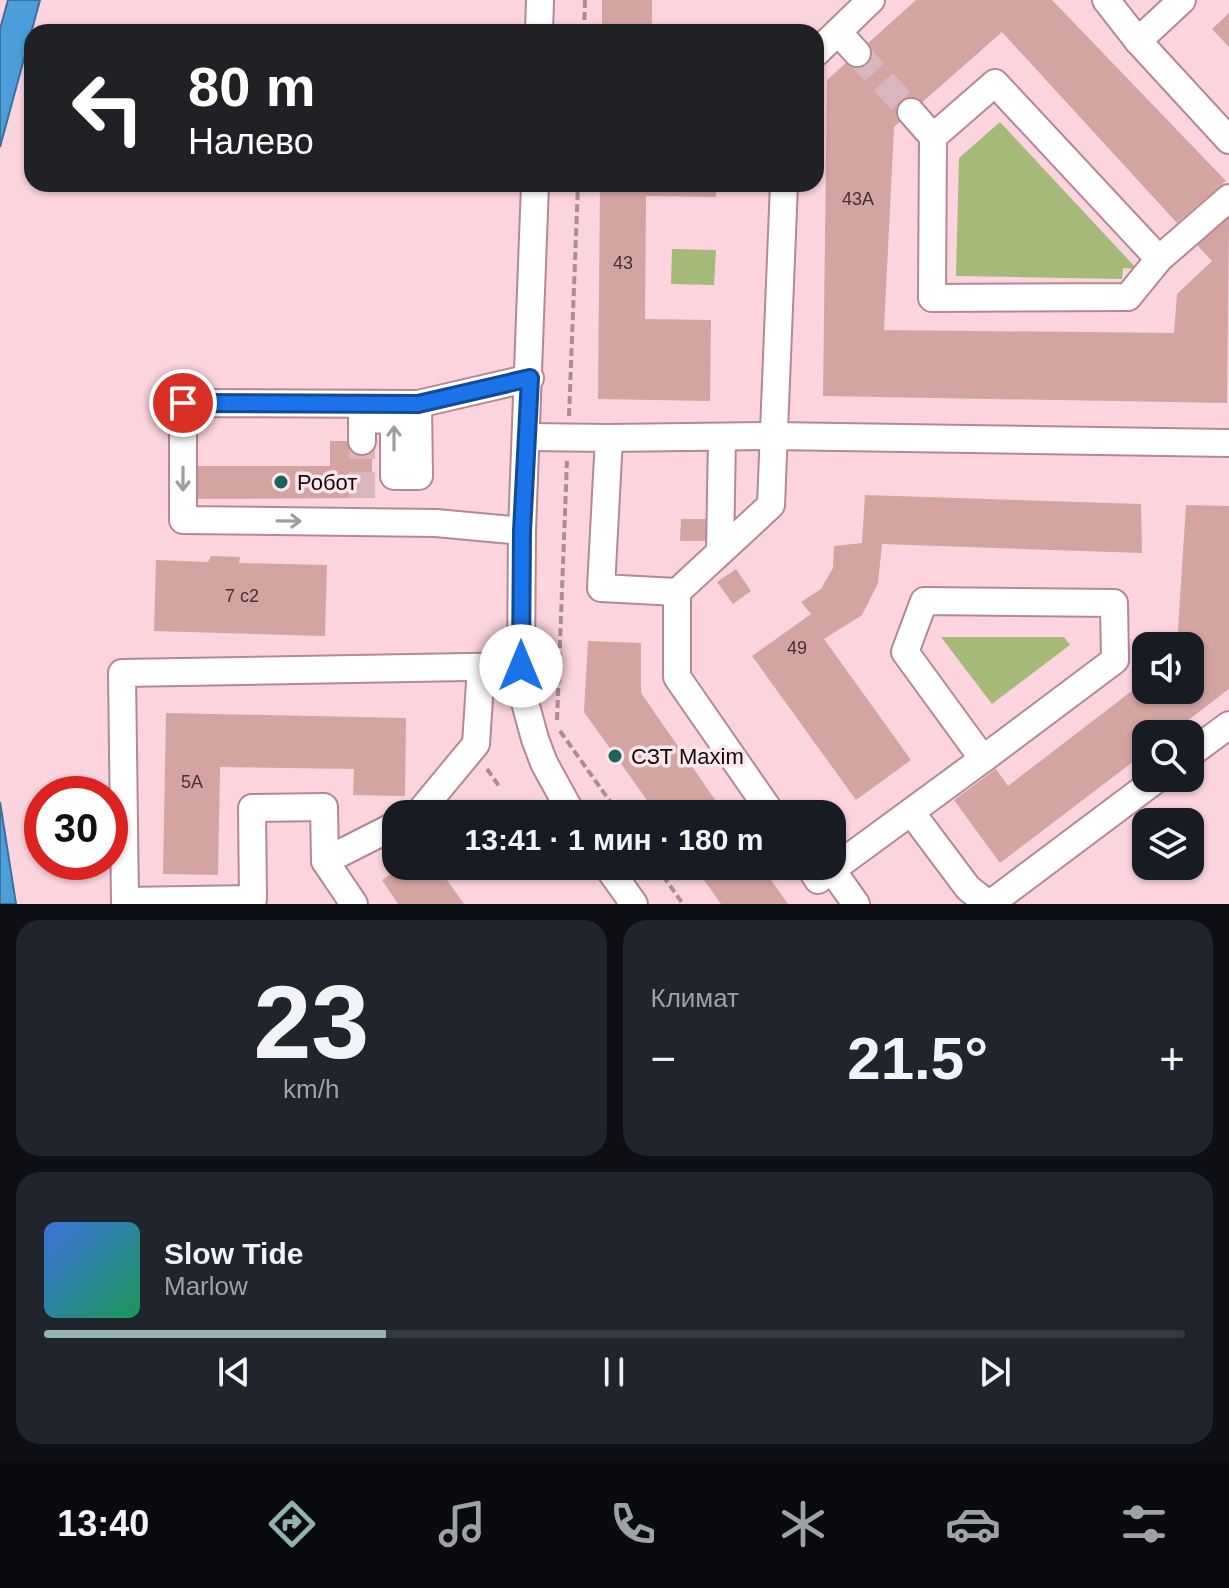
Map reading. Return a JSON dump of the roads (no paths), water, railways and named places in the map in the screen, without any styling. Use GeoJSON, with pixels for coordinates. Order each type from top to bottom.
{"type":"FeatureCollection","features":[{"type":"Feature","properties":{"kind":"street"},"geometry":{"type":"LineString","coordinates":[[539,24],[540,0]]}},
{"type":"Feature","properties":{"kind":"street"},"geometry":{"type":"LineString","coordinates":[[824,45],[871,0]]}},
{"type":"Feature","properties":{"kind":"street"},"geometry":{"type":"LineString","coordinates":[[1106,0],[1138,41],[1229,140]]}},
{"type":"Feature","properties":{"kind":"street"},"geometry":{"type":"LineString","coordinates":[[1138,41],[1182,0]]}},
{"type":"Feature","properties":{"kind":"street"},"geometry":{"type":"LineString","coordinates":[[838,32],[857,53]]}},
{"type":"Feature","properties":{"kind":"street"},"geometry":{"type":"LineString","coordinates":[[933,137],[995,83],[1159,259]]}},
{"type":"Feature","properties":{"kind":"street"},"geometry":{"type":"LineString","coordinates":[[911,112],[933,137],[932,298],[1128,297],[1159,259],[1229,198]]}},
{"type":"Feature","properties":{"kind":"street"},"geometry":{"type":"LineString","coordinates":[[535,192],[528,437],[522,531],[521,666],[523,695],[535,739],[564,800]]}},
{"type":"Feature","properties":{"kind":"street"},"geometry":{"type":"LineString","coordinates":[[609,438],[601,588],[677,592],[771,505],[784,192]]}},
{"type":"Feature","properties":{"kind":"street"},"geometry":{"type":"LineString","coordinates":[[522,531],[436,523],[362,510],[183,520],[183,403],[418,404],[530,378]]}},
{"type":"Feature","properties":{"kind":"street"},"geometry":{"type":"LineString","coordinates":[[362,441],[362,419],[394,420],[394,476],[419,476],[418,404]]}},
{"type":"Feature","properties":{"kind":"street"},"geometry":{"type":"LineString","coordinates":[[528,437],[773,436],[1229,443]]}},
{"type":"Feature","properties":{"kind":"street"},"geometry":{"type":"LineString","coordinates":[[720,552],[722,437]]}},
{"type":"Feature","properties":{"kind":"street"},"geometry":{"type":"LineString","coordinates":[[677,592],[677,677],[762,800]]}},
{"type":"Feature","properties":{"kind":"street"},"geometry":{"type":"LineString","coordinates":[[846,852],[911,812],[983,759],[1115,660],[1114,603],[924,601],[905,652],[983,759]]}},
{"type":"Feature","properties":{"kind":"street"},"geometry":{"type":"LineString","coordinates":[[354,904],[325,861],[324,807],[252,808],[253,901],[125,901],[122,673],[521,666]]}},
{"type":"Feature","properties":{"kind":"street"},"geometry":{"type":"LineString","coordinates":[[430,800],[476,744],[481,667]]}},
{"type":"Feature","properties":{"kind":"street"},"geometry":{"type":"LineString","coordinates":[[1204,744],[1229,725]]}},
{"type":"Feature","properties":{"kind":"street"},"geometry":{"type":"LineString","coordinates":[[911,812],[968,888],[989,904],[1139,792]]}},
{"type":"Feature","properties":{"kind":"street"},"geometry":{"type":"LineString","coordinates":[[325,861],[382,832]]}},
{"type":"Feature","properties":{"kind":"street"},"geometry":{"type":"LineString","coordinates":[[617,880],[634,904]]}},
{"type":"Feature","properties":{"kind":"street"},"geometry":{"type":"LineString","coordinates":[[832,880],[856,904]]}},
{"type":"Feature","properties":{"kind":"water"},"geometry":{"type":"Polygon","coordinates":[[[8,0],[40,0],[33,24],[24,24],[24,59],[0,147],[0,29],[8,0]]]}},
{"type":"Feature","properties":{"kind":"water"},"geometry":{"type":"Polygon","coordinates":[[[0,802],[16,904],[0,904],[0,802]]]}},
{"type":"Feature","properties":{"kind":"tunnel"},"geometry":{"type":"LineString","coordinates":[[857,53],[911,112]]}},
{"type":"Feature","properties":{"kind":"tunnel"},"geometry":{"type":"LineString","coordinates":[[362,441],[362,498]]}},
{"type":"Feature","properties":{"kind":"place","name":"Робот"},"geometry":{"type":"Point","coordinates":[281,482]}},
{"type":"Feature","properties":{"kind":"place","name":"СЗТ Maxim"},"geometry":{"type":"Point","coordinates":[615,756]}}]}
